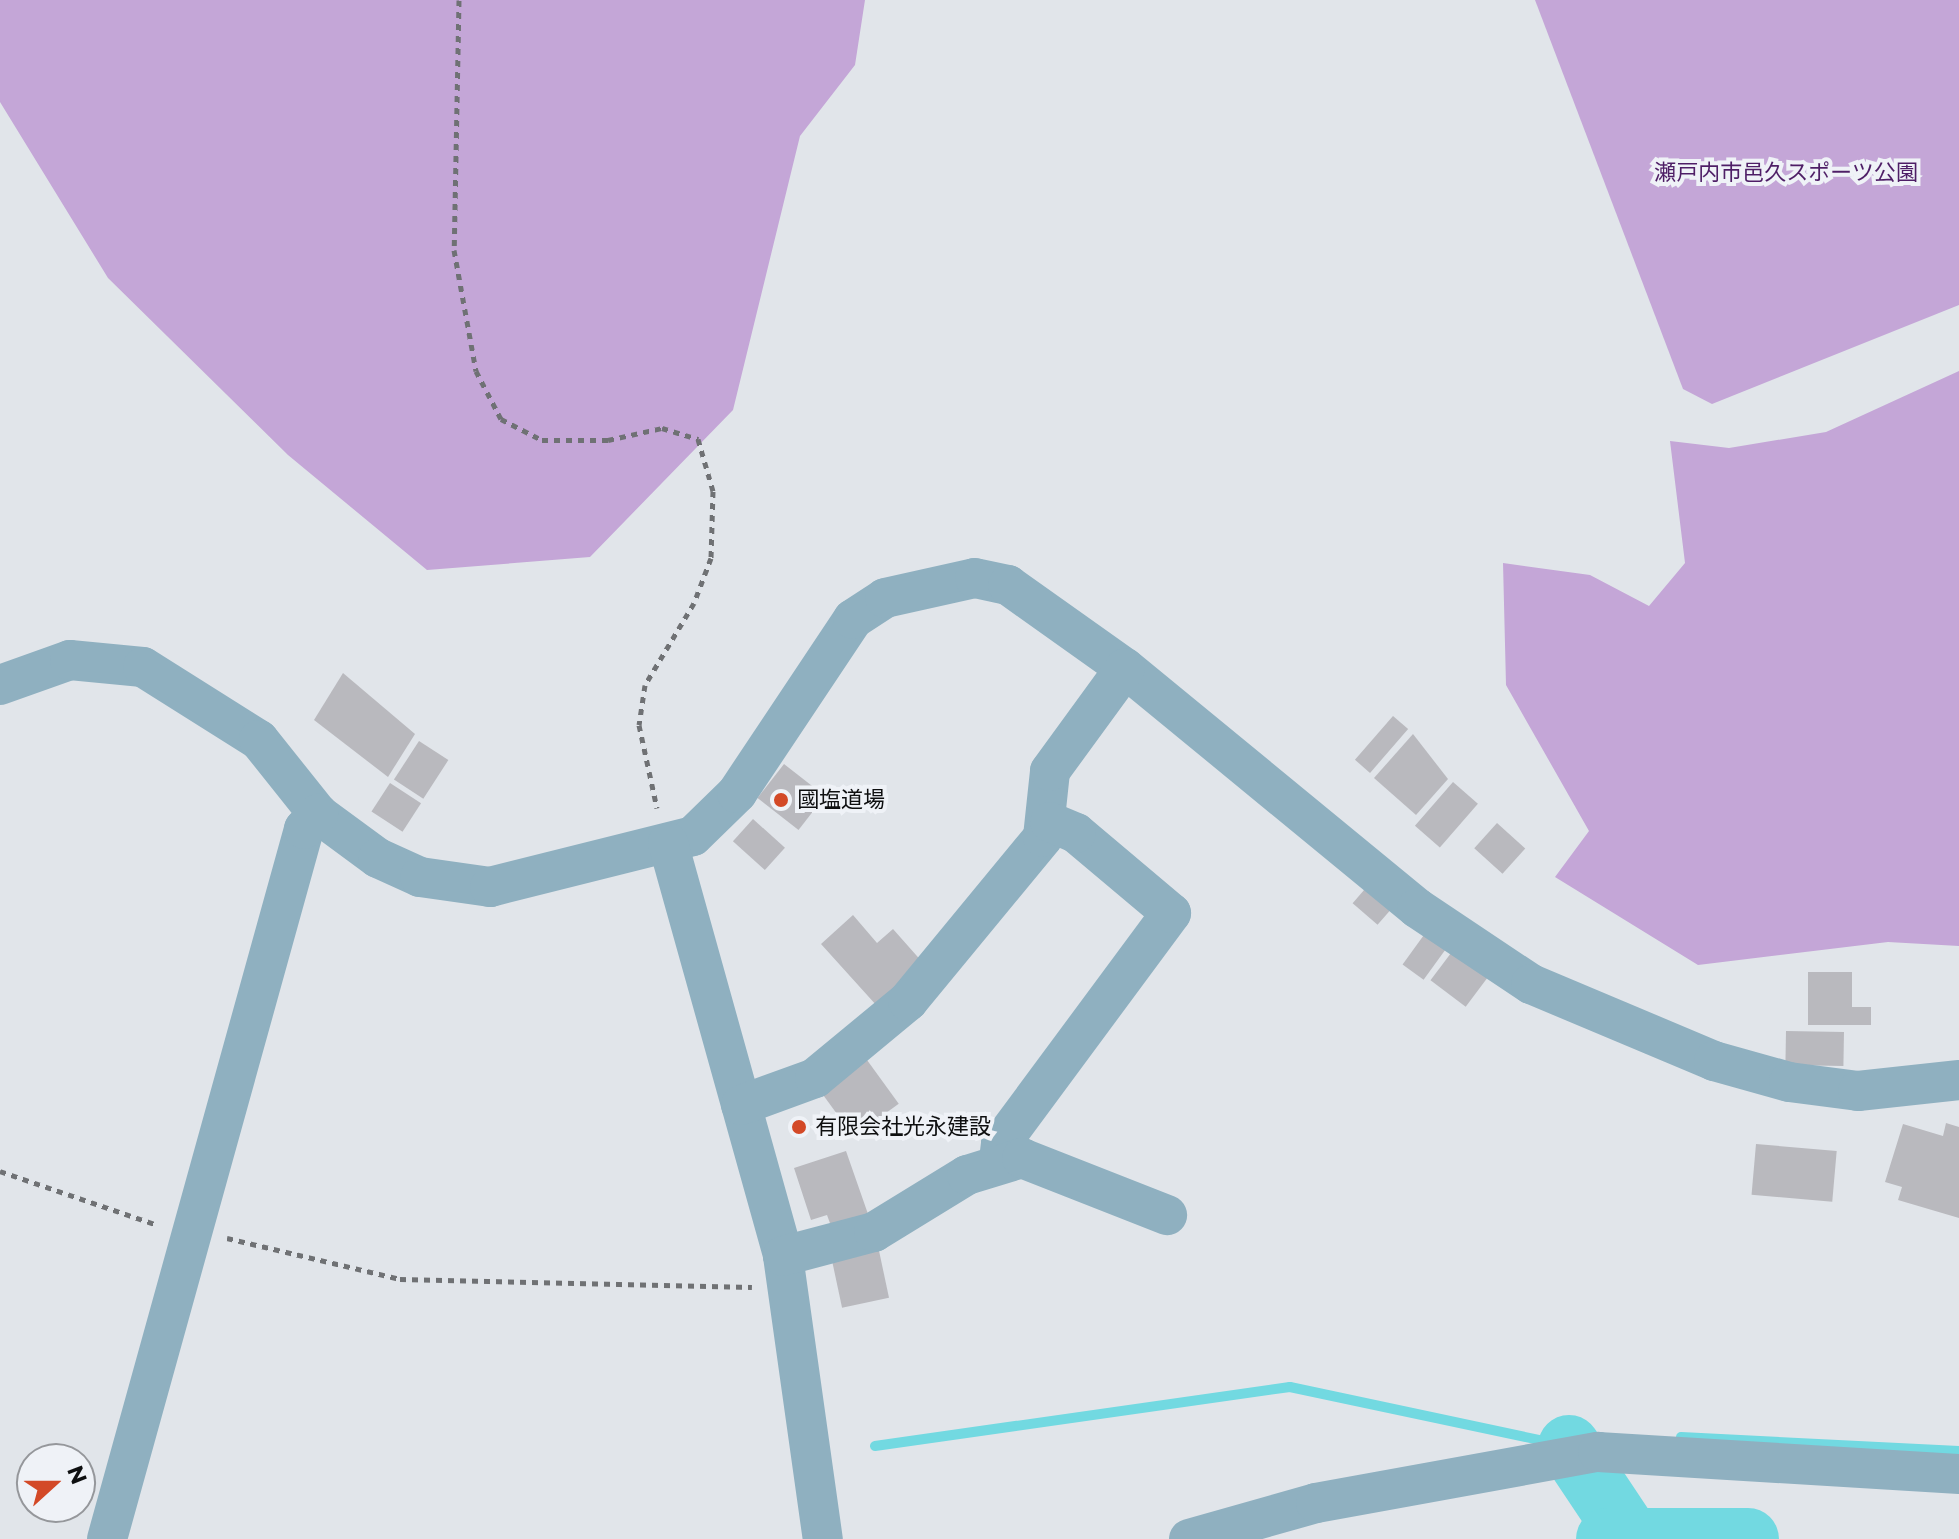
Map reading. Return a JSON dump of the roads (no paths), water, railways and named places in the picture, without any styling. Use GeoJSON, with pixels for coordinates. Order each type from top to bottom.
{"type":"FeatureCollection","features":[{"type":"Feature","properties":{"kind":"street"},"geometry":{"type":"LineString","coordinates":[[0,685],[70,660],[143,667],[259,740],[318,814],[378,858],[420,877],[490,887],[693,836],[737,793],[853,619],[885,598],[939,582],[1008,585],[1125,668],[1417,908],[1531,984],[1714,1061],[1789,1082],[1858,1091],[1959,1080]]}},
{"type":"Feature","properties":{"kind":"street"},"geometry":{"type":"LineString","coordinates":[[1050,822],[1043,789],[1050,771],[1125,668]]}},
{"type":"Feature","properties":{"kind":"street"},"geometry":{"type":"LineString","coordinates":[[107,1539],[197,1231],[304,829],[318,814]]}},
{"type":"Feature","properties":{"kind":"street"},"geometry":{"type":"LineString","coordinates":[[741,1105],[815,1078],[908,1001],[1050,822]]}},
{"type":"Feature","properties":{"kind":"street"},"geometry":{"type":"LineString","coordinates":[[999,1160],[1001,1143],[1171,913],[1076,833],[1050,822]]}},
{"type":"Feature","properties":{"kind":"street"},"geometry":{"type":"LineString","coordinates":[[668,843],[786,1270],[823,1539]]}},
{"type":"Feature","properties":{"kind":"street"},"geometry":{"type":"LineString","coordinates":[[786,1270],[874,1232],[999,1160],[1022,1158],[1167,1215]]}},
{"type":"Feature","properties":{"kind":"street"},"geometry":{"type":"LineString","coordinates":[[1189,1539],[1316,1503],[1598,1452],[1959,1474]]}},
{"type":"Feature","properties":{"kind":"waterway"},"geometry":{"type":"LineString","coordinates":[[875,1446],[1290,1387],[1558,1444]]}},
{"type":"Feature","properties":{"kind":"waterway"},"geometry":{"type":"LineString","coordinates":[[1681,1437],[1959,1451]]}},
{"type":"Feature","properties":{"kind":"waterway"},"geometry":{"type":"LineString","coordinates":[[1569,1446],[1629,1536]]}},
{"type":"Feature","properties":{"kind":"waterway"},"geometry":{"type":"LineString","coordinates":[[1607,1539],[1748,1539]]}},
{"type":"Feature","properties":{"kind":"place","name":"國塩道場"},"geometry":{"type":"Point","coordinates":[781,800]}},
{"type":"Feature","properties":{"kind":"place","name":"有限会社光永建設"},"geometry":{"type":"Point","coordinates":[799,1127]}},
{"type":"Feature","properties":{"kind":"park label","name":"瀬戸内市邑久スポーツ公園"},"geometry":{"type":"Point","coordinates":[1786,173]}}]}
